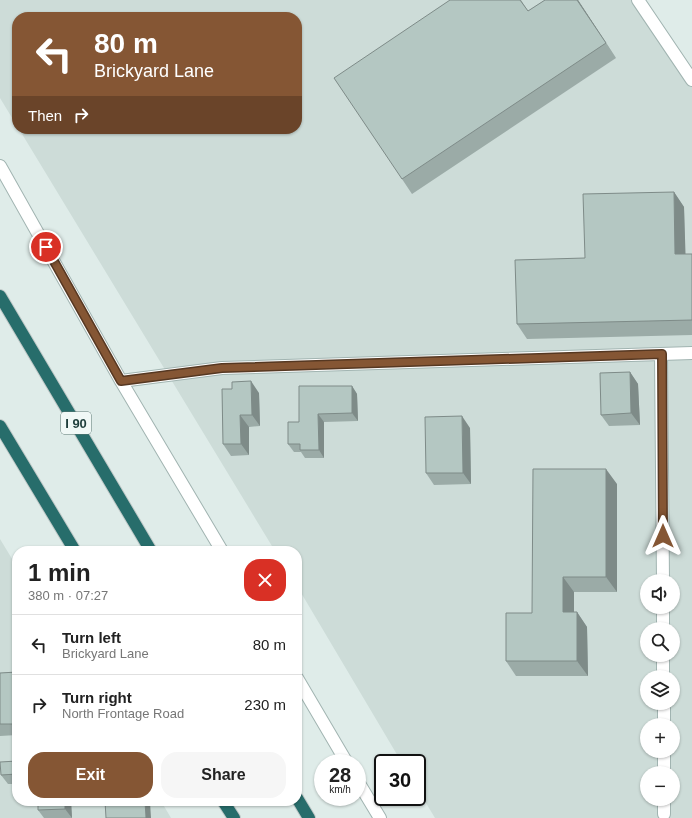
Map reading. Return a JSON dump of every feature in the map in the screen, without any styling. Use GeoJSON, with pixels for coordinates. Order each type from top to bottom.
{"type":"FeatureCollection","features":[{"type":"Feature","properties":{"kind":"highway","name":"I 90"},"geometry":{"type":"LineString","coordinates":[[0,296],[148,546]]}},
{"type":"Feature","properties":{"kind":"highway"},"geometry":{"type":"LineString","coordinates":[[0,426],[72,546]]}},
{"type":"Feature","properties":{"kind":"highway"},"geometry":{"type":"LineString","coordinates":[[226,806],[234,818]]}},
{"type":"Feature","properties":{"kind":"highway"},"geometry":{"type":"LineString","coordinates":[[302,806],[309,818]]}},
{"type":"Feature","properties":{"kind":"street"},"geometry":{"type":"LineString","coordinates":[[638,0],[692,80]]}},
{"type":"Feature","properties":{"kind":"street"},"geometry":{"type":"LineString","coordinates":[[0,166],[121,381],[219,546]]}},
{"type":"Feature","properties":{"kind":"street"},"geometry":{"type":"LineString","coordinates":[[121,381],[222,368],[692,353]]}},
{"type":"Feature","properties":{"kind":"street"},"geometry":{"type":"LineString","coordinates":[[662,354],[663,574]]}},
{"type":"Feature","properties":{"kind":"street"},"geometry":{"type":"LineString","coordinates":[[302,686],[342,754]]}},
{"type":"Feature","properties":{"kind":"street"},"geometry":{"type":"LineString","coordinates":[[366,795],[380,818]]}},
{"type":"Feature","properties":{"kind":"street"},"geometry":{"type":"LineString","coordinates":[[664,806],[664,814]]}},
{"type":"Feature","properties":{"kind":"shaded area"},"geometry":{"type":"Polygon","coordinates":[[[0,0],[642,0],[692,74],[692,818],[435,818],[426,803],[426,754],[397,754],[302,594],[302,546],[272,546],[22,134],[302,134],[302,12],[12,12],[12,118],[0,98],[0,0]]]}},
{"type":"Feature","properties":{"kind":"shaded area"},"geometry":{"type":"Polygon","coordinates":[[[0,539],[12,559],[12,806],[164,806],[171,818],[0,818],[0,539]]]}},
{"type":"Feature","properties":{"kind":"building"},"geometry":{"type":"Polygon","coordinates":[[[450,0],[520,0],[528,11],[545,0],[577,0],[606,43],[402,179],[334,78],[450,0]]]}},
{"type":"Feature","properties":{"kind":"building"},"geometry":{"type":"Polygon","coordinates":[[[674,192],[675,254],[692,254],[692,320],[517,324],[515,260],[585,258],[583,194],[674,192]]]}},
{"type":"Feature","properties":{"kind":"building"},"geometry":{"type":"Polygon","coordinates":[[[630,372],[631,413],[601,415],[600,373],[630,372]]]}},
{"type":"Feature","properties":{"kind":"building"},"geometry":{"type":"Polygon","coordinates":[[[251,381],[252,415],[240,415],[241,444],[223,444],[222,389],[232,389],[232,382],[251,381]]]}},
{"type":"Feature","properties":{"kind":"building"},"geometry":{"type":"Polygon","coordinates":[[[299,386],[352,386],[352,413],[318,414],[319,450],[300,450],[300,444],[288,444],[288,422],[299,422],[299,386]]]}},
{"type":"Feature","properties":{"kind":"building"},"geometry":{"type":"Polygon","coordinates":[[[462,416],[463,473],[426,473],[425,417],[462,416]]]}},
{"type":"Feature","properties":{"kind":"building"},"geometry":{"type":"Polygon","coordinates":[[[533,469],[606,469],[606,577],[563,577],[563,612],[577,612],[577,661],[506,661],[506,613],[532,613],[533,469]]]}},
{"type":"Feature","properties":{"kind":"building"},"geometry":{"type":"Polygon","coordinates":[[[12,672],[12,724],[0,724],[0,673],[12,672]]]}},
{"type":"Feature","properties":{"kind":"building"},"geometry":{"type":"Polygon","coordinates":[[[12,761],[12,774],[1,775],[0,762],[12,761]]]}},
{"type":"Feature","properties":{"kind":"building"},"geometry":{"type":"Polygon","coordinates":[[[38,806],[65,806],[65,809],[38,810],[38,806]]]}},
{"type":"Feature","properties":{"kind":"building"},"geometry":{"type":"Polygon","coordinates":[[[105,806],[145,806],[146,818],[106,818],[105,806]]]}},
{"type":"Feature","properties":{"kind":"route"},"geometry":{"type":"LineString","coordinates":[[46,247],[121,381],[222,368],[662,354],[663,536]]}}]}
